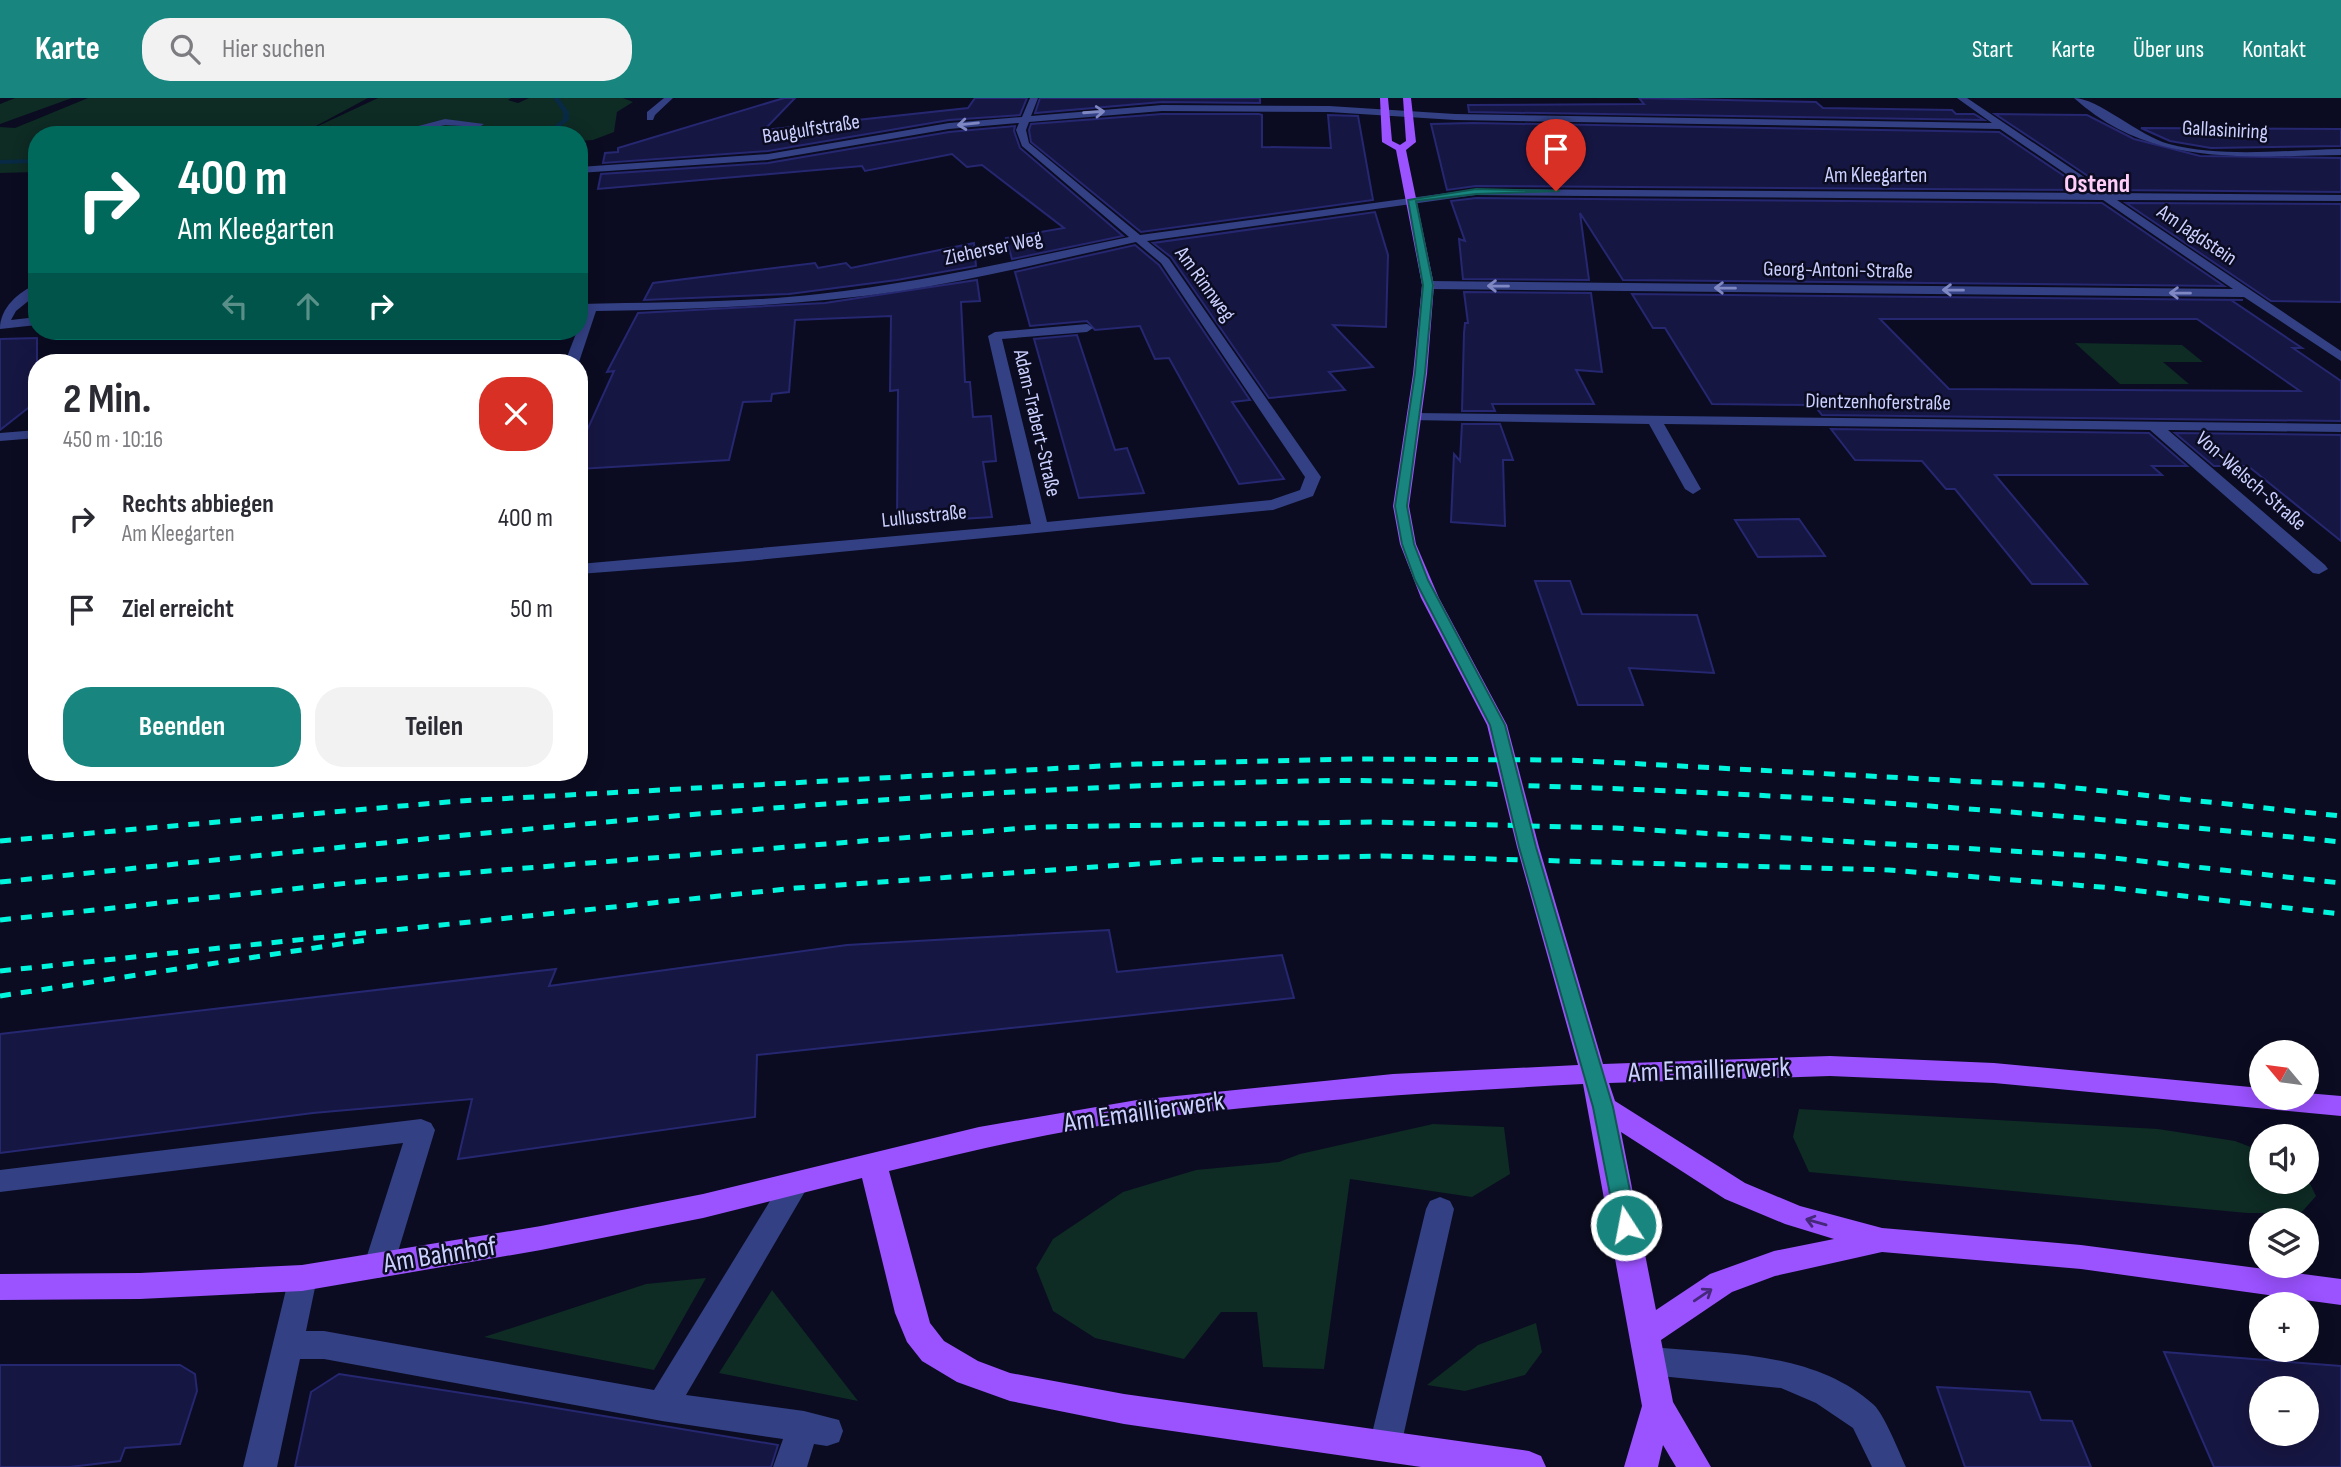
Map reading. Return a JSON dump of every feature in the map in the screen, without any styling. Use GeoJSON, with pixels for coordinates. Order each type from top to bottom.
{"type":"FeatureCollection","features":[{"type":"Feature","properties":{"kind":"main road"},"geometry":{"type":"LineString","coordinates":[[1384,98],[1387,142],[1401,149]]}},
{"type":"Feature","properties":{"kind":"main road"},"geometry":{"type":"LineString","coordinates":[[1401,149],[1411,142],[1407,98]]}},
{"type":"Feature","properties":{"kind":"main road"},"geometry":{"type":"LineString","coordinates":[[1401,149],[1428,285],[1401,506],[1408,544],[1430,598],[1497,725],[1528,847],[1603,1107],[1658,1406],[1694,1467]]}},
{"type":"Feature","properties":{"kind":"main road","name":"Am Emaillierwerk"},"geometry":{"type":"LineString","coordinates":[[873,1164],[979,1138],[1137,1110],[1282,1093],[1693,1069],[1830,1066],[1994,1073],[2341,1106]]}},
{"type":"Feature","properties":{"kind":"main road"},"geometry":{"type":"LineString","coordinates":[[1603,1107],[1735,1191],[1795,1216],[1882,1240],[1980,1246],[2081,1257],[2341,1292]]}},
{"type":"Feature","properties":{"kind":"main road"},"geometry":{"type":"LineString","coordinates":[[873,1164],[910,1313],[918,1332],[933,1351],[968,1372],[1010,1387],[1077,1402],[1529,1467]]}},
{"type":"Feature","properties":{"kind":"main road","name":"Am Bahnhof"},"geometry":{"type":"LineString","coordinates":[[0,1287],[140,1286],[302,1278],[703,1206],[873,1164]]}},
{"type":"Feature","properties":{"kind":"main road"},"geometry":{"type":"LineString","coordinates":[[1648,1347],[1721,1283],[1774,1264],[1882,1240]]}},
{"type":"Feature","properties":{"kind":"main road"},"geometry":{"type":"LineString","coordinates":[[1641,1467],[1658,1406]]}},
{"type":"Feature","properties":{"kind":"street"},"geometry":{"type":"LineString","coordinates":[[650,118],[650,114],[669,98]]}},
{"type":"Feature","properties":{"kind":"street","name":"Am Rinnweg"},"geometry":{"type":"LineString","coordinates":[[1034,98],[1021,130],[1025,144],[1141,238],[1165,261],[1313,477],[1307,493],[1273,505]]}},
{"type":"Feature","properties":{"kind":"street","name":"Am Jagdstein"},"geometry":{"type":"LineString","coordinates":[[1961,98],[2341,357]]}},
{"type":"Feature","properties":{"kind":"street","name":"Gallasiniring"},"geometry":{"type":"LineString","coordinates":[[2078,98],[2144,137],[2166,146],[2208,151],[2341,152]]}},
{"type":"Feature","properties":{"kind":"street"},"geometry":{"type":"LineString","coordinates":[[1451,105],[1455,117]]}},
{"type":"Feature","properties":{"kind":"street","name":"Baugulfstraße"},"geometry":{"type":"LineString","coordinates":[[588,169],[785,155],[911,132],[1026,118],[1162,108],[1383,112],[1455,117],[2003,126]]}},
{"type":"Feature","properties":{"kind":"street"},"geometry":{"type":"LineString","coordinates":[[422,116],[457,114],[473,118],[479,124]]}},
{"type":"Feature","properties":{"kind":"street"},"geometry":{"type":"LineString","coordinates":[[428,126],[445,122],[479,124]]}},
{"type":"Feature","properties":{"kind":"street","name":"Am Kleegarten"},"geometry":{"type":"LineString","coordinates":[[1412,200],[1476,192],[1530,190],[2341,198]]}},
{"type":"Feature","properties":{"kind":"street","name":"Zieherser Weg"},"geometry":{"type":"LineString","coordinates":[[588,308],[734,304],[817,298],[902,287],[1141,238],[1412,200]]}},
{"type":"Feature","properties":{"kind":"street","name":"Georg-Antoni-Straße"},"geometry":{"type":"LineString","coordinates":[[1428,285],[2248,293]]}},
{"type":"Feature","properties":{"kind":"street"},"geometry":{"type":"LineString","coordinates":[[0,325],[11,309],[28,295]]}},
{"type":"Feature","properties":{"kind":"street"},"geometry":{"type":"LineString","coordinates":[[0,325],[28,322]]}},
{"type":"Feature","properties":{"kind":"street","name":"Adam-Trabert-Straße"},"geometry":{"type":"LineString","coordinates":[[1040,527],[996,336],[1087,328]]}},
{"type":"Feature","properties":{"kind":"street","name":"Dientzenhoferstraße"},"geometry":{"type":"LineString","coordinates":[[1413,418],[2341,428]]}},
{"type":"Feature","properties":{"kind":"street"},"geometry":{"type":"LineString","coordinates":[[1654,420],[1693,489]]}},
{"type":"Feature","properties":{"kind":"street","name":"Von-Welsch-Straße"},"geometry":{"type":"LineString","coordinates":[[2155,427],[2319,569]]}},
{"type":"Feature","properties":{"kind":"street"},"geometry":{"type":"LineString","coordinates":[[0,437],[28,435]]}},
{"type":"Feature","properties":{"kind":"street","name":"Lullusstraße"},"geometry":{"type":"LineString","coordinates":[[588,568],[737,557],[1273,505]]}},
{"type":"Feature","properties":{"kind":"street"},"geometry":{"type":"LineString","coordinates":[[0,1181],[421,1130],[379,1265]]}},
{"type":"Feature","properties":{"kind":"street"},"geometry":{"type":"LineString","coordinates":[[662,1406],[796,1183]]}},
{"type":"Feature","properties":{"kind":"street"},"geometry":{"type":"LineString","coordinates":[[1385,1446],[1440,1209]]}},
{"type":"Feature","properties":{"kind":"street"},"geometry":{"type":"LineString","coordinates":[[260,1467],[302,1278]]}},
{"type":"Feature","properties":{"kind":"street"},"geometry":{"type":"LineString","coordinates":[[288,1345],[324,1345],[662,1406],[816,1429],[790,1467]]}},
{"type":"Feature","properties":{"kind":"street"},"geometry":{"type":"LineString","coordinates":[[1648,1347],[1783,1374],[1827,1393],[1864,1417],[1889,1467]]}},
{"type":"Feature","properties":{"kind":"green space"},"geometry":{"type":"Polygon","coordinates":[[[15,98],[72,98],[0,124],[0,104],[15,98]]]}},
{"type":"Feature","properties":{"kind":"green space"},"geometry":{"type":"Polygon","coordinates":[[[88,98],[368,98],[316,126],[28,126],[28,172],[0,173],[0,127],[15,128],[88,98]]]}},
{"type":"Feature","properties":{"kind":"green space"},"geometry":{"type":"Polygon","coordinates":[[[378,98],[511,98],[508,100],[518,103],[529,98],[623,98],[633,102],[617,112],[614,132],[588,140],[588,126],[318,126],[378,98]]]}},
{"type":"Feature","properties":{"kind":"green space"},"geometry":{"type":"Polygon","coordinates":[[[2075,343],[2182,345],[2203,362],[2163,362],[2189,384],[2120,384],[2075,343]]]}},
{"type":"Feature","properties":{"kind":"green space"},"geometry":{"type":"Polygon","coordinates":[[[1799,1109],[2158,1129],[2235,1141],[2249,1146],[2249,1194],[2316,1196],[2305,1208],[2249,1208],[2247,1213],[1809,1172],[1793,1137],[1799,1109]]]}},
{"type":"Feature","properties":{"kind":"green space"},"geometry":{"type":"Polygon","coordinates":[[[1433,1124],[1504,1127],[1510,1174],[1472,1197],[1350,1179],[1324,1369],[1263,1367],[1257,1312],[1221,1312],[1184,1359],[1095,1338],[1053,1311],[1036,1268],[1053,1239],[1123,1192],[1196,1170],[1279,1162],[1300,1154],[1433,1124]]]}},
{"type":"Feature","properties":{"kind":"green space"},"geometry":{"type":"Polygon","coordinates":[[[706,1278],[654,1370],[484,1337],[646,1284],[706,1278]]]}},
{"type":"Feature","properties":{"kind":"green space"},"geometry":{"type":"Polygon","coordinates":[[[772,1290],[858,1401],[719,1373],[772,1290]]]}},
{"type":"Feature","properties":{"kind":"green space"},"geometry":{"type":"Polygon","coordinates":[[[1536,1323],[1542,1352],[1525,1375],[1465,1391],[1427,1385],[1478,1345],[1536,1323]]]}},
{"type":"Feature","properties":{"kind":"building"},"geometry":{"type":"Polygon","coordinates":[[[784,98],[795,98],[764,130],[968,108],[975,98],[1027,98],[1020,115],[949,120],[768,151],[603,163],[605,153],[618,152],[618,148],[784,98]]]}},
{"type":"Feature","properties":{"kind":"building"},"geometry":{"type":"Polygon","coordinates":[[[1040,98],[1260,98],[1260,103],[1162,102],[1035,113],[1040,98]]]}},
{"type":"Feature","properties":{"kind":"building"},"geometry":{"type":"Polygon","coordinates":[[[1639,98],[1816,102],[1823,108],[1952,110],[1956,114],[1974,114],[1984,120],[1469,112],[1468,105],[1644,104],[1639,98]]]}},
{"type":"Feature","properties":{"kind":"building"},"geometry":{"type":"Polygon","coordinates":[[[1162,114],[1259,114],[1262,115],[1262,147],[1331,148],[1328,115],[1358,116],[1373,200],[1141,232],[1031,142],[1029,130],[1031,124],[1162,114]]]}},
{"type":"Feature","properties":{"kind":"building"},"geometry":{"type":"Polygon","coordinates":[[[1995,114],[2087,115],[2134,139],[2200,156],[2341,158],[2341,192],[2109,190],[1995,114]]]}},
{"type":"Feature","properties":{"kind":"building"},"geometry":{"type":"Polygon","coordinates":[[[1431,124],[1999,132],[2085,190],[1476,186],[1447,190],[1431,124]]]}},
{"type":"Feature","properties":{"kind":"building"},"geometry":{"type":"Polygon","coordinates":[[[1015,126],[1020,148],[1123,236],[1012,259],[1006,238],[1064,228],[982,165],[967,167],[952,154],[865,171],[862,166],[598,189],[601,174],[768,163],[949,132],[1015,126]]]}},
{"type":"Feature","properties":{"kind":"building"},"geometry":{"type":"Polygon","coordinates":[[[2141,128],[2341,129],[2341,146],[2211,148],[2170,141],[2141,128]]]}},
{"type":"Feature","properties":{"kind":"building"},"geometry":{"type":"Polygon","coordinates":[[[1476,198],[2102,203],[2224,286],[1623,280],[1580,213],[1589,280],[1463,279],[1459,239],[1465,241],[1451,201],[1476,198]]]}},
{"type":"Feature","properties":{"kind":"building"},"geometry":{"type":"Polygon","coordinates":[[[2126,203],[2341,204],[2341,302],[2271,301],[2126,203]]]}},
{"type":"Feature","properties":{"kind":"building"},"geometry":{"type":"Polygon","coordinates":[[[1375,212],[1388,255],[1386,327],[1333,325],[1373,367],[1329,372],[1345,390],[1269,398],[1171,257],[1153,243],[1375,212]]]}},
{"type":"Feature","properties":{"kind":"building"},"geometry":{"type":"Polygon","coordinates":[[[974,243],[976,266],[897,280],[789,294],[644,300],[653,283],[815,263],[818,268],[846,263],[851,268],[974,243]]]}},
{"type":"Feature","properties":{"kind":"building"},"geometry":{"type":"Polygon","coordinates":[[[1135,245],[1159,265],[1250,400],[1232,402],[1284,479],[1239,484],[1169,358],[1155,359],[1140,326],[1095,330],[1087,321],[1030,326],[1015,272],[1135,245]]]}},
{"type":"Feature","properties":{"kind":"building"},"geometry":{"type":"Polygon","coordinates":[[[977,280],[980,301],[961,302],[965,382],[970,382],[973,417],[991,416],[996,461],[983,462],[992,517],[897,523],[898,390],[890,391],[891,316],[795,320],[789,392],[772,394],[771,401],[743,402],[729,460],[588,468],[588,428],[614,371],[607,372],[638,313],[825,303],[977,280]]]}},
{"type":"Feature","properties":{"kind":"building"},"geometry":{"type":"Polygon","coordinates":[[[1464,292],[1591,293],[1602,372],[1576,370],[1594,404],[1492,404],[1495,411],[1462,411],[1464,333],[1465,323],[1468,323],[1464,292]]]}},
{"type":"Feature","properties":{"kind":"building"},"geometry":{"type":"Polygon","coordinates":[[[1632,294],[2243,300],[2231,300],[2302,348],[2293,348],[2341,381],[2341,421],[1822,415],[1814,405],[1712,404],[1665,328],[1653,328],[1632,294]],[[1880,319],[1949,389],[2300,391],[2197,319],[1880,319]]]}},
{"type":"Feature","properties":{"kind":"building"},"geometry":{"type":"Polygon","coordinates":[[[1077,335],[1115,450],[1127,448],[1144,493],[1079,498],[1034,339],[1077,335]]]}},
{"type":"Feature","properties":{"kind":"building"},"geometry":{"type":"Polygon","coordinates":[[[0,339],[37,340],[37,354],[28,354],[28,408],[0,430],[0,339]]]}},
{"type":"Feature","properties":{"kind":"building"},"geometry":{"type":"Polygon","coordinates":[[[1462,424],[1500,424],[1513,460],[1503,460],[1505,526],[1451,522],[1454,454],[1460,461],[1462,424]]]}},
{"type":"Feature","properties":{"kind":"building"},"geometry":{"type":"Polygon","coordinates":[[[1831,429],[2149,433],[2187,466],[2152,466],[2162,475],[1995,475],[2087,584],[2032,584],[1955,489],[1946,489],[1922,461],[1855,460],[1831,429]]]}},
{"type":"Feature","properties":{"kind":"building"},"geometry":{"type":"Polygon","coordinates":[[[2175,433],[2341,435],[2341,541],[2248,466],[2214,466],[2175,433]]]}},
{"type":"Feature","properties":{"kind":"building"},"geometry":{"type":"Polygon","coordinates":[[[1799,519],[1825,556],[1758,557],[1735,520],[1799,519]]]}},
{"type":"Feature","properties":{"kind":"building"},"geometry":{"type":"Polygon","coordinates":[[[1535,581],[1570,581],[1582,614],[1697,615],[1714,673],[1629,668],[1643,705],[1578,705],[1535,581]]]}},
{"type":"Feature","properties":{"kind":"building"},"geometry":{"type":"Polygon","coordinates":[[[1109,930],[1117,972],[1282,955],[1294,998],[757,1055],[755,1117],[458,1159],[472,1099],[313,1113],[0,1153],[0,1034],[556,969],[549,986],[847,945],[1109,930]]]}},
{"type":"Feature","properties":{"kind":"building"},"geometry":{"type":"Polygon","coordinates":[[[2164,1352],[2249,1359],[2249,1362],[2341,1366],[2341,1467],[2214,1467],[2164,1352]]]}},
{"type":"Feature","properties":{"kind":"building"},"geometry":{"type":"Polygon","coordinates":[[[0,1365],[180,1365],[195,1374],[197,1391],[180,1444],[125,1448],[120,1461],[70,1467],[0,1467],[0,1365]]]}},
{"type":"Feature","properties":{"kind":"building"},"geometry":{"type":"Polygon","coordinates":[[[339,1374],[778,1445],[771,1467],[295,1467],[311,1392],[339,1374]]]}},
{"type":"Feature","properties":{"kind":"building"},"geometry":{"type":"Polygon","coordinates":[[[1937,1387],[2030,1392],[2041,1420],[2072,1421],[2091,1467],[1965,1467],[1937,1387]]]}},
{"type":"Feature","properties":{"kind":"waterway"},"geometry":{"type":"LineString","coordinates":[[556,98],[566,112],[566,120],[558,126]]}},
{"type":"Feature","properties":{"kind":"waterway"},"geometry":{"type":"LineString","coordinates":[[0,162],[28,161]]}},
{"type":"Feature","properties":{"kind":"railway"},"geometry":{"type":"LineString","coordinates":[[0,841],[459,801],[1138,764],[1356,759],[1567,760],[2057,786],[2341,816]]}},
{"type":"Feature","properties":{"kind":"railway"},"geometry":{"type":"LineString","coordinates":[[0,882],[489,833],[815,805],[978,794],[1305,781],[1435,782],[1759,795],[2050,815],[2341,842]]}},
{"type":"Feature","properties":{"kind":"railway"},"geometry":{"type":"LineString","coordinates":[[0,920],[377,880],[1038,827],[1371,822],[1615,828],[2096,856],[2341,883]]}},
{"type":"Feature","properties":{"kind":"railway"},"geometry":{"type":"LineString","coordinates":[[0,971],[796,888],[1195,860],[1382,856],[1889,870],[2113,888],[2341,914]]}},
{"type":"Feature","properties":{"kind":"railway"},"geometry":{"type":"LineString","coordinates":[[0,996],[373,939]]}},
{"type":"Feature","properties":{"kind":"district","name":"Ostend"},"geometry":{"type":"Point","coordinates":[2097,184]}},
{"type":"Feature","properties":{"kind":"route"},"geometry":{"type":"LineString","coordinates":[[1556,191],[1457,193],[1412,200],[1428,285],[1420,373],[1401,506],[1408,544],[1421,580],[1497,725],[1528,847],[1603,1107],[1626,1225]]}}]}
